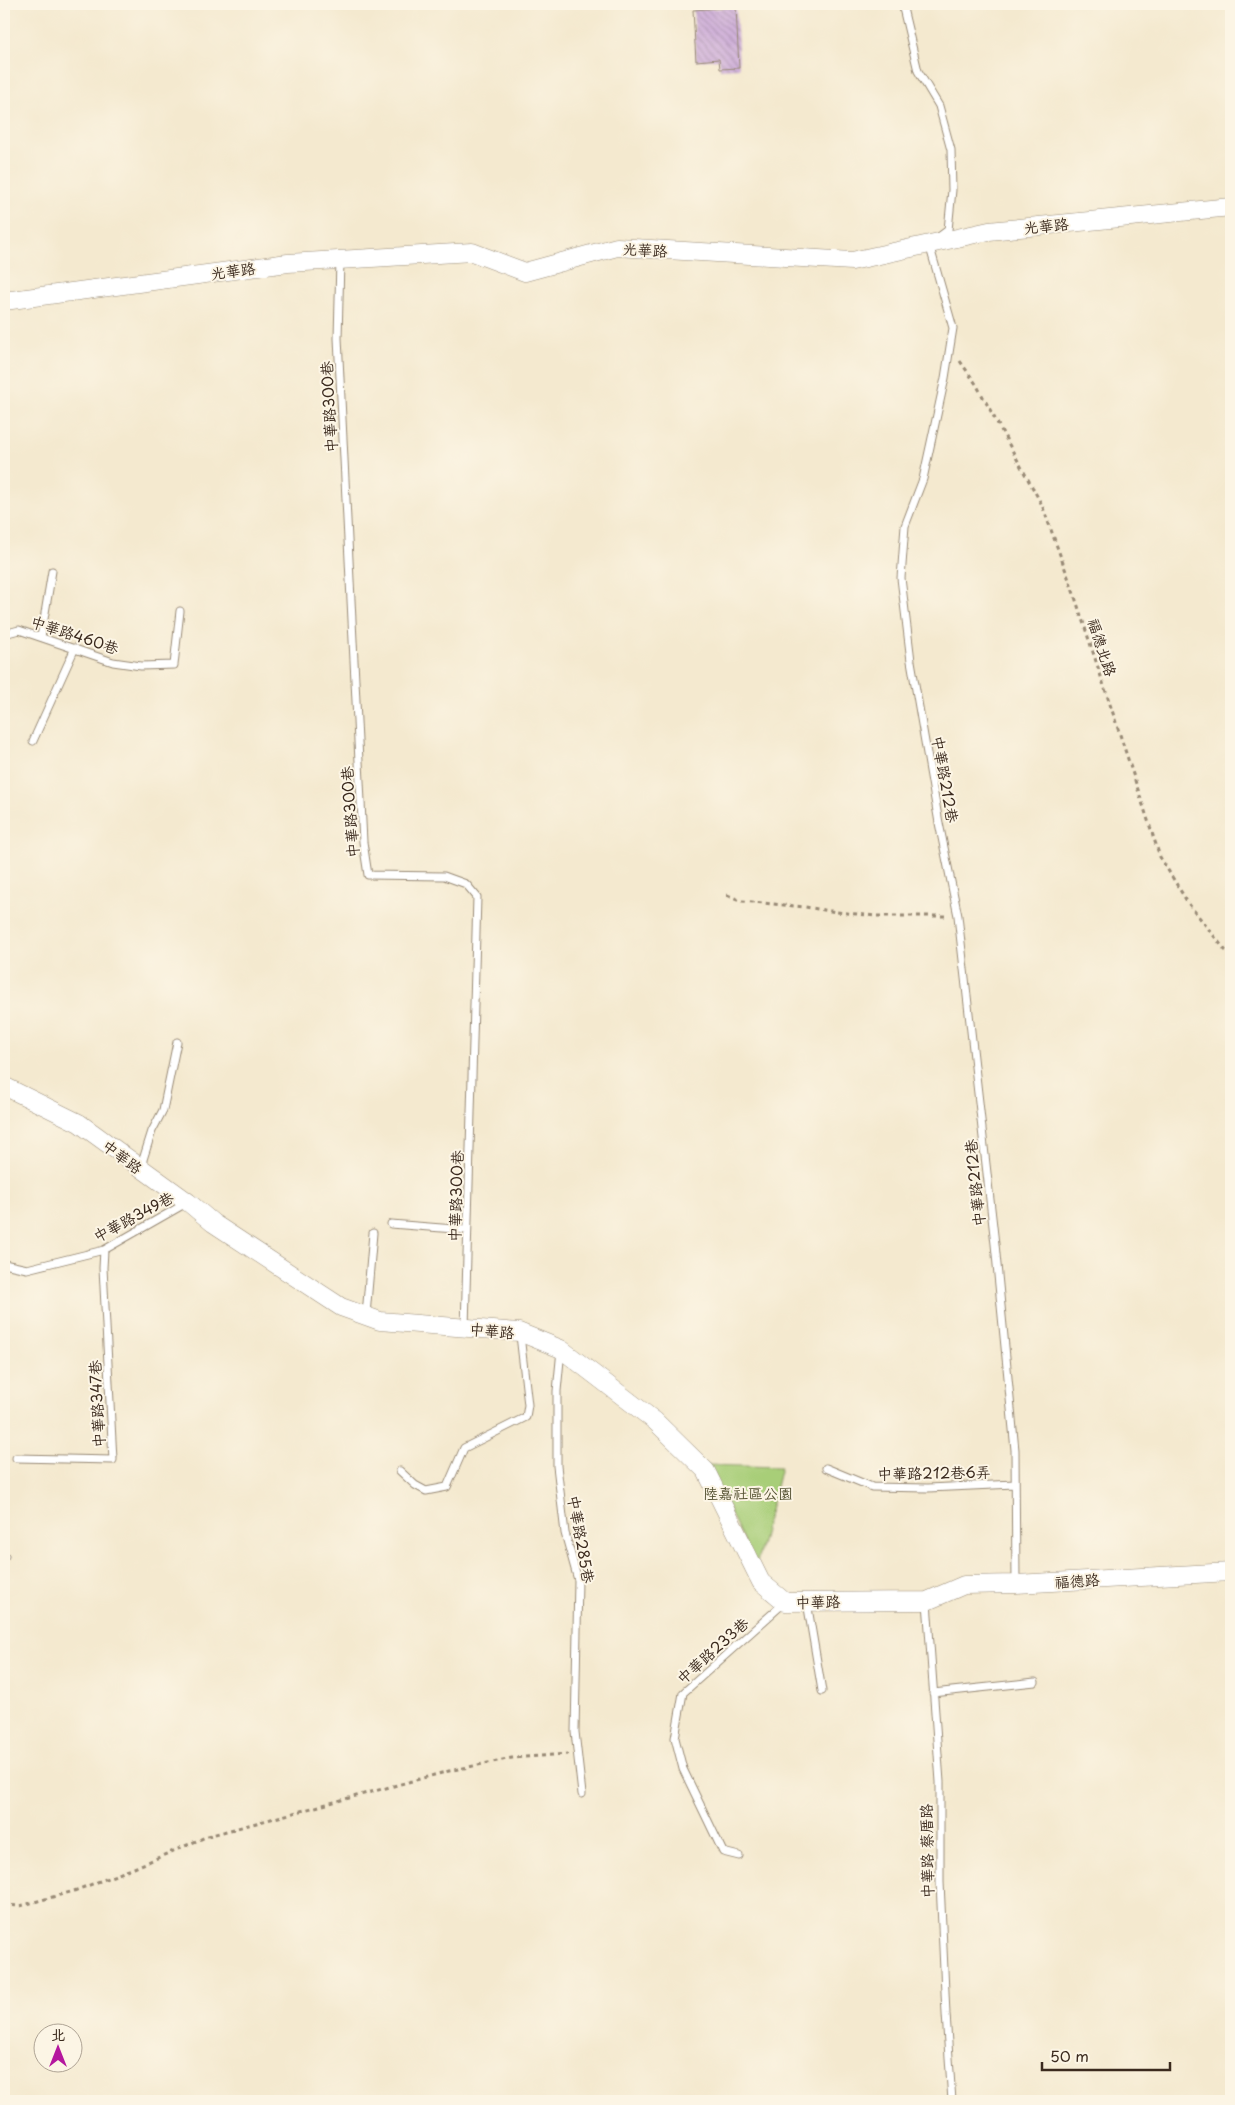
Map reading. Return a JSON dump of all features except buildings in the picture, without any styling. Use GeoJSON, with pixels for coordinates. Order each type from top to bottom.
{"type":"FeatureCollection","features":[{"type":"Feature","properties":{"kind":"street","name":"光華路"},"geometry":{"type":"LineString","coordinates":[[4,301],[288,263],[472,252],[525,272],[617,247],[852,261],[989,231],[1231,207]]}},
{"type":"Feature","properties":{"kind":"street","name":"中華路"},"geometry":{"type":"LineString","coordinates":[[4,1086],[79,1123],[188,1202],[213,1223],[341,1307],[380,1321],[519,1332],[561,1349],[655,1421],[706,1471],[761,1582],[785,1602],[927,1601]]}},
{"type":"Feature","properties":{"kind":"street","name":"福德路"},"geometry":{"type":"LineString","coordinates":[[927,1601],[964,1585],[1016,1584],[1231,1572]]}},
{"type":"Feature","properties":{"kind":"lane"},"geometry":{"type":"LineString","coordinates":[[902,4],[918,71],[939,106],[951,150],[952,190],[948,230],[929,244]]}},
{"type":"Feature","properties":{"kind":"lane","name":"中華路212巷"},"geometry":{"type":"LineString","coordinates":[[929,244],[953,328],[945,378],[923,479],[906,526],[901,578],[911,661],[939,823],[958,916],[995,1244],[1014,1450],[1016,1584]]}},
{"type":"Feature","properties":{"kind":"lane","name":"中華路300巷"},"geometry":{"type":"LineString","coordinates":[[340,260],[338,338],[362,842],[368,875],[444,876],[466,884],[476,898],[465,1328]]}},
{"type":"Feature","properties":{"kind":"lane"},"geometry":{"type":"LineString","coordinates":[[41,637],[52,571]]}},
{"type":"Feature","properties":{"kind":"lane","name":"中華路460巷"},"geometry":{"type":"LineString","coordinates":[[4,634],[19,630],[113,662],[141,666],[174,664],[180,611]]}},
{"type":"Feature","properties":{"kind":"lane"},"geometry":{"type":"LineString","coordinates":[[32,741],[75,648]]}},
{"type":"Feature","properties":{"kind":"lane"},"geometry":{"type":"LineString","coordinates":[[140,1169],[152,1131],[163,1110],[177,1042]]}},
{"type":"Feature","properties":{"kind":"lane","name":"中華路349巷"},"geometry":{"type":"LineString","coordinates":[[4,1264],[26,1269],[104,1250],[188,1202]]}},
{"type":"Feature","properties":{"kind":"lane"},"geometry":{"type":"LineString","coordinates":[[391,1224],[467,1230]]}},
{"type":"Feature","properties":{"kind":"lane"},"geometry":{"type":"LineString","coordinates":[[366,1316],[373,1233]]}},
{"type":"Feature","properties":{"kind":"lane","name":"中華路347巷"},"geometry":{"type":"LineString","coordinates":[[16,1458],[112,1460],[103,1268],[104,1250]]}},
{"type":"Feature","properties":{"kind":"lane"},"geometry":{"type":"LineString","coordinates":[[400,1471],[415,1485],[426,1491],[447,1487],[464,1448],[526,1417],[528,1405],[519,1332]]}},
{"type":"Feature","properties":{"kind":"lane","name":"中華路285巷"},"geometry":{"type":"LineString","coordinates":[[561,1349],[557,1391],[557,1466],[565,1533],[578,1580],[575,1732],[582,1794]]}},
{"type":"Feature","properties":{"kind":"lane","name":"中華路212巷6弄"},"geometry":{"type":"LineString","coordinates":[[826,1468],[872,1487],[928,1488],[1015,1484]]}},
{"type":"Feature","properties":{"kind":"lane"},"geometry":{"type":"LineString","coordinates":[[806,1601],[822,1691]]}},
{"type":"Feature","properties":{"kind":"lane","name":"中華路 蔡厝路"},"geometry":{"type":"LineString","coordinates":[[927,1601],[940,1782],[940,1882],[952,2101]]}},
{"type":"Feature","properties":{"kind":"lane","name":"中華路233巷"},"geometry":{"type":"LineString","coordinates":[[739,1856],[723,1852],[683,1769],[675,1738],[681,1702],[683,1693],[785,1602]]}},
{"type":"Feature","properties":{"kind":"lane"},"geometry":{"type":"LineString","coordinates":[[933,1693],[1035,1682]]}},
{"type":"Feature","properties":{"kind":"path","name":"福德北路"},"geometry":{"type":"LineString","coordinates":[[950,346],[976,384],[1042,505],[1072,588],[1160,858],[1188,903],[1225,950],[1231,954]]}},
{"type":"Feature","properties":{"kind":"path"},"geometry":{"type":"LineString","coordinates":[[727,895],[742,901],[876,916],[958,916]]}},
{"type":"Feature","properties":{"kind":"path"},"geometry":{"type":"LineString","coordinates":[[4,1905],[20,1906],[74,1891],[134,1868],[208,1836],[448,1771],[512,1758],[577,1753]]}},
{"type":"Feature","properties":{"kind":"green space","name":"陸嘉社區公園"},"geometry":{"type":"Polygon","coordinates":[[[707,1465],[781,1467],[756,1566],[707,1465]]]}}]}
